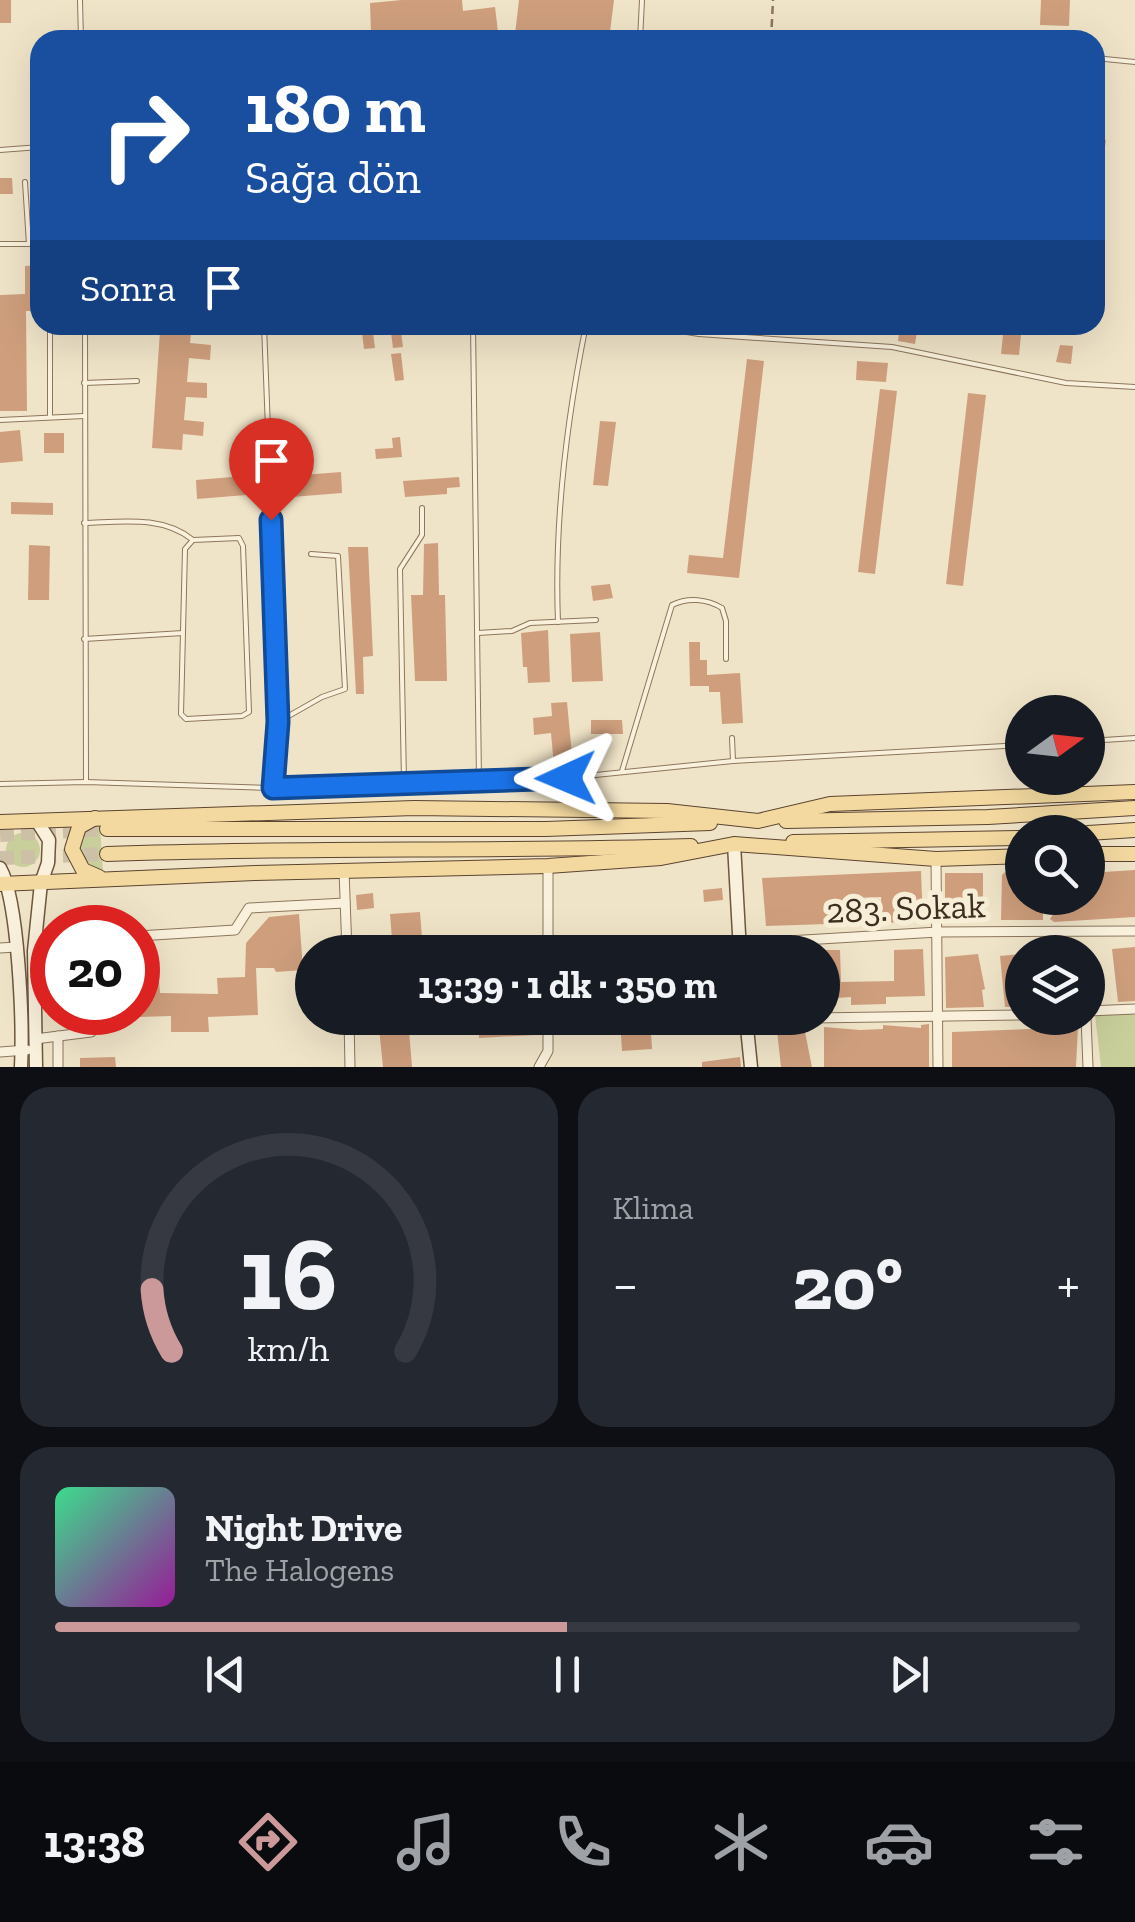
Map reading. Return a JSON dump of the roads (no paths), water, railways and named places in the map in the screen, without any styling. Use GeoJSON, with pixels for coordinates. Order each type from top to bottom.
{"type":"FeatureCollection","features":[{"type":"Feature","properties":{"kind":"main road"},"geometry":{"type":"LineString","coordinates":[[758,821],[830,804],[1135,792]]}},
{"type":"Feature","properties":{"kind":"main road"},"geometry":{"type":"LineString","coordinates":[[1,825],[37,821],[546,829],[988,817],[1135,808]]}},
{"type":"Feature","properties":{"kind":"main road"},"geometry":{"type":"LineString","coordinates":[[21,1067],[31,1046],[34,951],[41,883],[48,864],[49,840],[37,821]]}},
{"type":"Feature","properties":{"kind":"main road"},"geometry":{"type":"LineString","coordinates":[[103,823],[80,827],[72,850],[83,870],[104,878]]}},
{"type":"Feature","properties":{"kind":"main road"},"geometry":{"type":"LineString","coordinates":[[1105,832],[1135,830]]}},
{"type":"Feature","properties":{"kind":"main road"},"geometry":{"type":"LineString","coordinates":[[108,854],[260,848],[440,851],[1005,838]]}},
{"type":"Feature","properties":{"kind":"main road"},"geometry":{"type":"LineString","coordinates":[[4,884],[548,866],[661,858],[734,844],[936,858],[1005,856]]}},
{"type":"Feature","properties":{"kind":"main road"},"geometry":{"type":"LineString","coordinates":[[734,844],[739,935]]}},
{"type":"Feature","properties":{"kind":"main road"},"geometry":{"type":"LineString","coordinates":[[1105,854],[1135,854]]}},
{"type":"Feature","properties":{"kind":"main road"},"geometry":{"type":"LineString","coordinates":[[0,868],[36,1067]]}},
{"type":"Feature","properties":{"kind":"main road"},"geometry":{"type":"LineString","coordinates":[[748,1035],[751,1067]]}},
{"type":"Feature","properties":{"kind":"street"},"geometry":{"type":"LineString","coordinates":[[936,858],[938,1067]]}},
{"type":"Feature","properties":{"kind":"street"},"geometry":{"type":"LineString","coordinates":[[548,866],[548,935]]}},
{"type":"Feature","properties":{"kind":"street"},"geometry":{"type":"LineString","coordinates":[[344,870],[346,935]]}},
{"type":"Feature","properties":{"kind":"street"},"geometry":{"type":"LineString","coordinates":[[160,935],[235,930],[249,908],[345,902]]}},
{"type":"Feature","properties":{"kind":"street","name":"283. Sokak"},"geometry":{"type":"LineString","coordinates":[[840,940],[938,932],[1135,931]]}},
{"type":"Feature","properties":{"kind":"street"},"geometry":{"type":"LineString","coordinates":[[0,948],[16,947]]}},
{"type":"Feature","properties":{"kind":"street"},"geometry":{"type":"LineString","coordinates":[[1105,1012],[1135,1008]]}},
{"type":"Feature","properties":{"kind":"street"},"geometry":{"type":"LineString","coordinates":[[840,1017],[1005,1015]]}},
{"type":"Feature","properties":{"kind":"street"},"geometry":{"type":"LineString","coordinates":[[0,1052],[66,1035]]}},
{"type":"Feature","properties":{"kind":"street"},"geometry":{"type":"LineString","coordinates":[[349,1035],[350,1067]]}},
{"type":"Feature","properties":{"kind":"street"},"geometry":{"type":"LineString","coordinates":[[539,1067],[548,1050],[548,1035]]}},
{"type":"Feature","properties":{"kind":"street"},"geometry":{"type":"LineString","coordinates":[[1087,1035],[1088,1067]]}},
{"type":"Feature","properties":{"kind":"street"},"geometry":{"type":"LineString","coordinates":[[58,1036],[58,1067]]}},
{"type":"Feature","properties":{"kind":"lane"},"geometry":{"type":"LineString","coordinates":[[80,0],[81,30]]}},
{"type":"Feature","properties":{"kind":"lane"},"geometry":{"type":"LineString","coordinates":[[640,30],[642,0]]}},
{"type":"Feature","properties":{"kind":"lane"},"geometry":{"type":"LineString","coordinates":[[1105,59],[1133,61]]}},
{"type":"Feature","properties":{"kind":"lane"},"geometry":{"type":"LineString","coordinates":[[0,150],[30,147]]}},
{"type":"Feature","properties":{"kind":"lane"},"geometry":{"type":"LineString","coordinates":[[0,234],[0,244],[29,244],[25,182]]}},
{"type":"Feature","properties":{"kind":"lane"},"geometry":{"type":"LineString","coordinates":[[50,335],[50,417]]}},
{"type":"Feature","properties":{"kind":"lane"},"geometry":{"type":"LineString","coordinates":[[86,335],[86,782]]}},
{"type":"Feature","properties":{"kind":"lane"},"geometry":{"type":"LineString","coordinates":[[264,335],[278,722],[273,788]]}},
{"type":"Feature","properties":{"kind":"lane"},"geometry":{"type":"LineString","coordinates":[[473,335],[479,780]]}},
{"type":"Feature","properties":{"kind":"lane"},"geometry":{"type":"LineString","coordinates":[[558,622],[556,581],[562,472],[571,396],[584,335]]}},
{"type":"Feature","properties":{"kind":"lane"},"geometry":{"type":"LineString","coordinates":[[714,335],[892,347],[1066,383],[1135,387]]}},
{"type":"Feature","properties":{"kind":"lane"},"geometry":{"type":"LineString","coordinates":[[84,382],[137,381]]}},
{"type":"Feature","properties":{"kind":"lane"},"geometry":{"type":"LineString","coordinates":[[0,420],[84,416]]}},
{"type":"Feature","properties":{"kind":"lane"},"geometry":{"type":"LineString","coordinates":[[404,782],[400,570],[422,535],[422,508]]}},
{"type":"Feature","properties":{"kind":"lane"},"geometry":{"type":"LineString","coordinates":[[84,523],[152,522],[179,529],[193,540],[239,538],[243,546],[249,712],[242,716],[186,720],[181,714],[185,549],[193,540]]}},
{"type":"Feature","properties":{"kind":"lane"},"geometry":{"type":"LineString","coordinates":[[278,722],[345,689],[338,556],[311,554]]}},
{"type":"Feature","properties":{"kind":"lane"},"geometry":{"type":"LineString","coordinates":[[622,771],[672,605],[682,600],[711,601],[722,608],[726,659]]}},
{"type":"Feature","properties":{"kind":"lane"},"geometry":{"type":"LineString","coordinates":[[476,633],[512,631],[530,623],[596,620]]}},
{"type":"Feature","properties":{"kind":"lane"},"geometry":{"type":"LineString","coordinates":[[84,638],[183,633]]}},
{"type":"Feature","properties":{"kind":"lane"},"geometry":{"type":"LineString","coordinates":[[732,738],[733,761]]}},
{"type":"Feature","properties":{"kind":"lane"},"geometry":{"type":"LineString","coordinates":[[1105,740],[1135,738]]}},
{"type":"Feature","properties":{"kind":"lane"},"geometry":{"type":"LineString","coordinates":[[0,784],[86,782],[273,788],[566,778],[733,761],[1005,746]]}},
{"type":"Feature","properties":{"kind":"tunnel"},"geometry":{"type":"LineString","coordinates":[[0,835],[107,829]]}},
{"type":"Feature","properties":{"kind":"tunnel"},"geometry":{"type":"LineString","coordinates":[[0,858],[107,854]]}}]}
